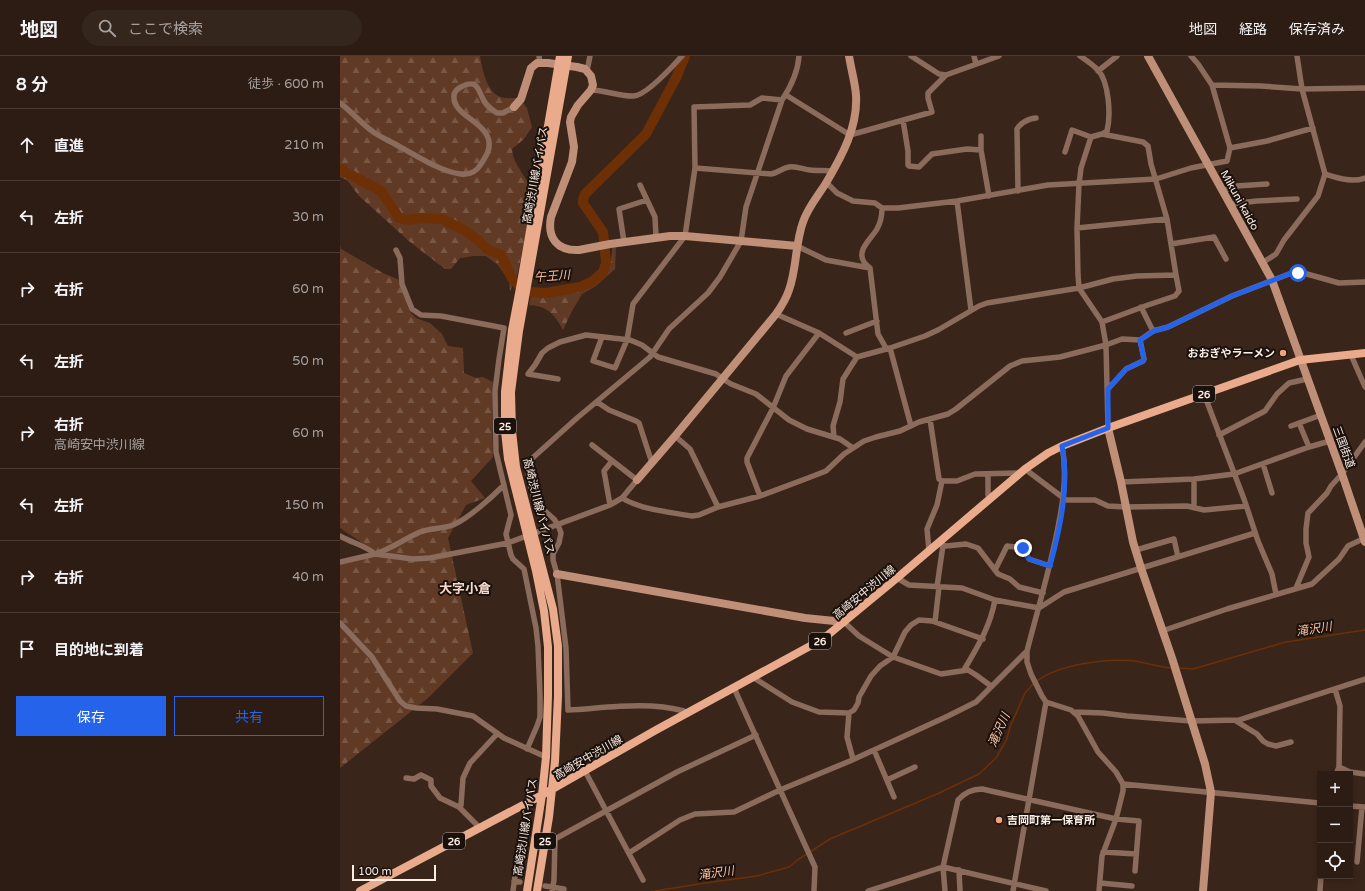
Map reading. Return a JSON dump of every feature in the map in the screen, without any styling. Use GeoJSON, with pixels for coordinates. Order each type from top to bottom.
{"type":"FeatureCollection","features":[{"type":"Feature","properties":{"kind":"main road","name":"高崎渋川線バイパス"},"geometry":{"type":"LineString","coordinates":[[537,891],[555,761],[558,646],[553,609],[531,535],[516,467],[512,431],[511,392],[519,331],[562,62],[568,56]]}},
{"type":"Feature","properties":{"kind":"main road","name":"高崎安中渋川線"},"geometry":{"type":"LineString","coordinates":[[360,891],[552,790],[823,639],[929,551],[941,544],[990,498],[1048,453],[1108,428],[1300,360],[1365,353]]}},
{"type":"Feature","properties":{"kind":"main road","name":"高崎渋川線バイパス"},"geometry":{"type":"LineString","coordinates":[[526,891],[542,795],[546,757],[548,695],[546,627],[531,535]]}},
{"type":"Feature","properties":{"kind":"street"},"geometry":{"type":"LineString","coordinates":[[587,71],[590,56]]}},
{"type":"Feature","properties":{"kind":"street"},"geometry":{"type":"LineString","coordinates":[[591,90],[630,96],[641,95],[682,56]]}},
{"type":"Feature","properties":{"kind":"street"},"geometry":{"type":"LineString","coordinates":[[686,714],[684,711],[671,708],[636,706],[568,710],[566,648],[557,574],[553,560],[553,554],[561,538],[558,525],[546,512],[538,508],[528,477],[527,463],[652,354],[669,329],[708,293],[720,277],[741,241],[746,207],[782,100],[786,95],[798,65],[799,56]]}},
{"type":"Feature","properties":{"kind":"street"},"geometry":{"type":"LineString","coordinates":[[340,536],[368,548],[375,554],[413,559],[430,558],[508,543],[610,505],[622,498],[723,379],[776,314],[786,299],[794,270],[799,234],[810,205],[832,171],[850,135],[854,121],[856,96],[848,56]]}},
{"type":"Feature","properties":{"kind":"street"},"geometry":{"type":"LineString","coordinates":[[910,56],[939,74],[946,75]]}},
{"type":"Feature","properties":{"kind":"street"},"geometry":{"type":"LineString","coordinates":[[974,56],[976,64]]}},
{"type":"Feature","properties":{"kind":"street"},"geometry":{"type":"LineString","coordinates":[[786,95],[850,135],[932,112],[928,93],[946,75],[999,56]]}},
{"type":"Feature","properties":{"kind":"street"},"geometry":{"type":"LineString","coordinates":[[1065,152],[1072,130],[1090,137],[1107,131],[1108,126],[1107,90],[1098,70],[1080,56]]}},
{"type":"Feature","properties":{"kind":"street"},"geometry":{"type":"LineString","coordinates":[[1098,70],[1117,56]]}},
{"type":"Feature","properties":{"kind":"street","name":"Mikuni kaido"},"geometry":{"type":"LineString","coordinates":[[1148,56],[1272,280],[1300,360]]}},
{"type":"Feature","properties":{"kind":"street"},"geometry":{"type":"LineString","coordinates":[[826,182],[837,193],[853,201],[875,203],[882,208],[898,208],[957,201],[1048,185],[1156,179],[1191,168],[1227,161],[1230,148],[1212,85],[1198,64],[1190,56]]}},
{"type":"Feature","properties":{"kind":"street"},"geometry":{"type":"LineString","coordinates":[[1262,263],[1276,254],[1284,240],[1318,196],[1325,174],[1302,89],[1297,56]]}},
{"type":"Feature","properties":{"kind":"street"},"geometry":{"type":"LineString","coordinates":[[340,103],[372,132],[448,171],[470,174],[479,169],[489,151],[489,141],[486,132],[457,107],[454,101],[456,91],[463,86],[470,84],[475,85],[480,90],[484,101],[488,106],[497,113],[503,113],[514,107],[522,99],[531,68],[539,59],[562,62],[587,71],[592,80],[591,90],[578,105],[571,117],[570,122],[574,147],[572,162],[551,217],[550,234],[555,242],[563,248],[573,250],[656,237],[685,236],[797,246],[826,260],[870,268]]}},
{"type":"Feature","properties":{"kind":"street"},"geometry":{"type":"LineString","coordinates":[[1212,85],[1302,89],[1365,88]]}},
{"type":"Feature","properties":{"kind":"street"},"geometry":{"type":"LineString","coordinates":[[602,337],[593,361],[615,368],[627,340],[633,304],[685,236],[695,168],[694,107],[750,105],[762,98],[782,100]]}},
{"type":"Feature","properties":{"kind":"street"},"geometry":{"type":"LineString","coordinates":[[1018,191],[1018,130],[1019,126],[1032,118],[1036,118]]}},
{"type":"Feature","properties":{"kind":"street"},"geometry":{"type":"LineString","coordinates":[[903,120],[909,166],[919,167],[932,154],[967,149],[981,150]]}},
{"type":"Feature","properties":{"kind":"street"},"geometry":{"type":"LineString","coordinates":[[1230,148],[1268,141],[1313,128]]}},
{"type":"Feature","properties":{"kind":"street"},"geometry":{"type":"LineString","coordinates":[[1102,134],[1146,144],[1148,146],[1151,164],[1167,219],[1178,291],[1175,296],[1102,322]]}},
{"type":"Feature","properties":{"kind":"street"},"geometry":{"type":"LineString","coordinates":[[981,136],[981,150],[989,196]]}},
{"type":"Feature","properties":{"kind":"street"},"geometry":{"type":"LineString","coordinates":[[1090,137],[1081,168],[1079,184],[1077,228],[1078,275],[1080,288],[1102,322],[1106,346],[1108,428],[1136,550],[1205,764],[1211,792],[1202,891]]}},
{"type":"Feature","properties":{"kind":"street"},"geometry":{"type":"LineString","coordinates":[[695,168],[757,173],[776,173],[786,168],[796,167],[812,170],[832,171]]}},
{"type":"Feature","properties":{"kind":"street"},"geometry":{"type":"LineString","coordinates":[[1325,174],[1346,180],[1365,178]]}},
{"type":"Feature","properties":{"kind":"street"},"geometry":{"type":"LineString","coordinates":[[1222,191],[1236,186],[1268,184]]}},
{"type":"Feature","properties":{"kind":"street"},"geometry":{"type":"LineString","coordinates":[[640,185],[655,217],[656,237]]}},
{"type":"Feature","properties":{"kind":"street"},"geometry":{"type":"LineString","coordinates":[[1230,204],[1297,199]]}},
{"type":"Feature","properties":{"kind":"street"},"geometry":{"type":"LineString","coordinates":[[624,242],[619,209],[647,200]]}},
{"type":"Feature","properties":{"kind":"street"},"geometry":{"type":"LineString","coordinates":[[957,201],[971,310]]}},
{"type":"Feature","properties":{"kind":"street"},"geometry":{"type":"LineString","coordinates":[[882,208],[882,218],[877,230],[863,248],[862,252],[864,262],[870,268],[878,334],[888,348],[911,426]]}},
{"type":"Feature","properties":{"kind":"street"},"geometry":{"type":"LineString","coordinates":[[1077,228],[1167,219]]}},
{"type":"Feature","properties":{"kind":"street"},"geometry":{"type":"LineString","coordinates":[[1171,244],[1214,237],[1226,259]]}},
{"type":"Feature","properties":{"kind":"street"},"geometry":{"type":"LineString","coordinates":[[396,250],[400,258],[402,284],[412,309],[417,313],[421,315],[441,316],[504,328],[496,377],[494,407],[496,452],[511,515],[506,528],[508,543],[513,559],[524,569],[536,628],[541,707],[537,726],[528,748]]}},
{"type":"Feature","properties":{"kind":"street"},"geometry":{"type":"LineString","coordinates":[[622,498],[630,503],[647,508],[692,516],[698,515],[718,507],[760,496],[826,471],[844,454],[864,441],[900,431],[930,419],[948,414],[1010,366],[1022,361],[1060,357],[1106,346],[1122,339],[1140,340],[1154,331],[1168,327],[1232,296],[1289,274],[1307,274],[1338,283],[1365,282]]}},
{"type":"Feature","properties":{"kind":"street"},"geometry":{"type":"LineString","coordinates":[[834,437],[834,426],[840,402],[843,379],[857,357],[888,348],[938,330],[971,310],[987,303],[1080,288],[1113,279],[1131,276],[1176,275]]}},
{"type":"Feature","properties":{"kind":"street"},"geometry":{"type":"LineString","coordinates":[[1141,307],[1154,331]]}},
{"type":"Feature","properties":{"kind":"street"},"geometry":{"type":"LineString","coordinates":[[776,314],[819,333],[857,357]]}},
{"type":"Feature","properties":{"kind":"street"},"geometry":{"type":"LineString","coordinates":[[846,333],[876,321]]}},
{"type":"Feature","properties":{"kind":"street"},"geometry":{"type":"LineString","coordinates":[[760,496],[747,462],[747,458],[773,408],[786,376],[819,333]]}},
{"type":"Feature","properties":{"kind":"street"},"geometry":{"type":"LineString","coordinates":[[558,380],[528,374],[542,352],[553,345],[586,335],[627,340],[642,345],[658,357],[716,374],[731,384],[756,394],[789,420],[807,429],[834,437],[853,448]]}},
{"type":"Feature","properties":{"kind":"street"},"geometry":{"type":"LineString","coordinates":[[1108,389],[1126,369],[1143,361],[1144,359],[1140,340]]}},
{"type":"Feature","properties":{"kind":"street"},"geometry":{"type":"LineString","coordinates":[[1351,355],[1365,389]]}},
{"type":"Feature","properties":{"kind":"street","name":"三国街道"},"geometry":{"type":"LineString","coordinates":[[1300,360],[1365,540]]}},
{"type":"Feature","properties":{"kind":"street"},"geometry":{"type":"LineString","coordinates":[[1219,435],[1265,411],[1277,394],[1289,384],[1307,378]]}},
{"type":"Feature","properties":{"kind":"street"},"geometry":{"type":"LineString","coordinates":[[1204,394],[1255,533],[1272,574],[1276,594]]}},
{"type":"Feature","properties":{"kind":"street"},"geometry":{"type":"LineString","coordinates":[[597,402],[609,410],[636,420],[639,424],[652,463]]}},
{"type":"Feature","properties":{"kind":"street"},"geometry":{"type":"LineString","coordinates":[[1291,426],[1321,415]]}},
{"type":"Feature","properties":{"kind":"street"},"geometry":{"type":"LineString","coordinates":[[929,551],[927,529],[937,505],[942,481],[939,479],[930,419]]}},
{"type":"Feature","properties":{"kind":"street"},"geometry":{"type":"LineString","coordinates":[[1299,423],[1309,447]]}},
{"type":"Feature","properties":{"kind":"street"},"geometry":{"type":"LineString","coordinates":[[675,436],[690,449],[718,507]]}},
{"type":"Feature","properties":{"kind":"street"},"geometry":{"type":"LineString","coordinates":[[1121,482],[1194,479],[1234,474],[1330,441]]}},
{"type":"Feature","properties":{"kind":"street"},"geometry":{"type":"LineString","coordinates":[[1296,588],[1309,557],[1306,543],[1308,513],[1327,493],[1365,442]]}},
{"type":"Feature","properties":{"kind":"street"},"geometry":{"type":"LineString","coordinates":[[592,445],[637,480]]}},
{"type":"Feature","properties":{"kind":"street"},"geometry":{"type":"LineString","coordinates":[[1062,446],[1065,460],[1063,499],[1054,550],[1027,650],[1027,662],[1031,674],[1046,702],[1074,712],[1103,713],[1191,721],[1236,721],[1365,680]]}},
{"type":"Feature","properties":{"kind":"street"},"geometry":{"type":"LineString","coordinates":[[610,505],[604,471],[612,460]]}},
{"type":"Feature","properties":{"kind":"street"},"geometry":{"type":"LineString","coordinates":[[1263,464],[1272,493]]}},
{"type":"Feature","properties":{"kind":"street"},"geometry":{"type":"LineString","coordinates":[[942,481],[957,481],[975,474],[1022,472],[1063,499],[1095,500],[1108,506],[1187,506],[1204,510],[1246,506]]}},
{"type":"Feature","properties":{"kind":"street"},"geometry":{"type":"LineString","coordinates":[[988,474],[988,495],[990,498]]}},
{"type":"Feature","properties":{"kind":"street"},"geometry":{"type":"LineString","coordinates":[[1194,479],[1194,508]]}},
{"type":"Feature","properties":{"kind":"street"},"geometry":{"type":"LineString","coordinates":[[340,562],[388,550],[422,531],[454,525],[489,500],[504,485]]}},
{"type":"Feature","properties":{"kind":"street"},"geometry":{"type":"LineString","coordinates":[[897,578],[909,585],[962,588],[995,600],[1039,608],[1064,592],[1255,533]]}},
{"type":"Feature","properties":{"kind":"street"},"geometry":{"type":"LineString","coordinates":[[1136,550],[1174,539],[1178,557]]}},
{"type":"Feature","properties":{"kind":"street"},"geometry":{"type":"LineString","coordinates":[[1162,631],[1276,594],[1312,584],[1339,559],[1348,546],[1365,540]]}},
{"type":"Feature","properties":{"kind":"street"},"geometry":{"type":"LineString","coordinates":[[935,622],[941,544],[966,544],[978,548],[998,574],[1010,579],[1020,587],[1043,593]]}},
{"type":"Feature","properties":{"kind":"street"},"geometry":{"type":"LineString","coordinates":[[995,570],[1006,546],[1023,548],[1029,559],[1050,566]]}},
{"type":"Feature","properties":{"kind":"street"},"geometry":{"type":"LineString","coordinates":[[557,574],[805,618],[844,622],[859,636],[893,657],[941,674],[968,670],[976,674],[991,686]]}},
{"type":"Feature","properties":{"kind":"street"},"geometry":{"type":"LineString","coordinates":[[964,670],[983,639],[992,616],[995,600]]}},
{"type":"Feature","properties":{"kind":"street"},"geometry":{"type":"LineString","coordinates":[[754,678],[792,702],[819,712],[849,713],[854,710],[858,704],[858,697],[871,676],[880,666],[893,657],[906,632],[911,625],[919,620],[935,622],[983,639]]}},
{"type":"Feature","properties":{"kind":"street"},"geometry":{"type":"LineString","coordinates":[[340,623],[372,657],[396,694],[406,706],[437,709],[473,716],[497,734],[546,757]]}},
{"type":"Feature","properties":{"kind":"street"},"geometry":{"type":"LineString","coordinates":[[629,853],[680,820],[695,814],[734,812],[780,790],[874,750],[976,702],[1027,650]]}},
{"type":"Feature","properties":{"kind":"street"},"geometry":{"type":"LineString","coordinates":[[734,688],[815,867],[814,891]]}},
{"type":"Feature","properties":{"kind":"street"},"geometry":{"type":"LineString","coordinates":[[1335,690],[1340,706],[1339,767],[1337,771]]}},
{"type":"Feature","properties":{"kind":"street"},"geometry":{"type":"LineString","coordinates":[[1012,891],[1030,799],[1046,702]]}},
{"type":"Feature","properties":{"kind":"street"},"geometry":{"type":"LineString","coordinates":[[1074,712],[1082,721],[1098,752],[1116,772],[1123,784],[1123,791],[1116,818],[1103,852],[1099,891]]}},
{"type":"Feature","properties":{"kind":"street"},"geometry":{"type":"LineString","coordinates":[[849,713],[847,737],[853,759]]}},
{"type":"Feature","properties":{"kind":"street"},"geometry":{"type":"LineString","coordinates":[[1236,721],[1257,734],[1268,744],[1276,746],[1291,742]]}},
{"type":"Feature","properties":{"kind":"street"},"geometry":{"type":"LineString","coordinates":[[459,807],[461,805],[463,778],[470,763],[497,734]]}},
{"type":"Feature","properties":{"kind":"street"},"geometry":{"type":"LineString","coordinates":[[544,845],[677,772],[756,735]]}},
{"type":"Feature","properties":{"kind":"street"},"geometry":{"type":"LineString","coordinates":[[874,750],[894,797]]}},
{"type":"Feature","properties":{"kind":"street"},"geometry":{"type":"LineString","coordinates":[[887,780],[915,767]]}},
{"type":"Feature","properties":{"kind":"street"},"geometry":{"type":"LineString","coordinates":[[1339,767],[1350,772],[1365,774]]}},
{"type":"Feature","properties":{"kind":"street"},"geometry":{"type":"LineString","coordinates":[[585,771],[643,880]]}},
{"type":"Feature","properties":{"kind":"street"},"geometry":{"type":"LineString","coordinates":[[406,778],[414,779],[421,774],[431,780],[431,786],[440,798],[459,807],[480,828]]}},
{"type":"Feature","properties":{"kind":"street"},"geometry":{"type":"LineString","coordinates":[[1123,784],[1317,803]]}},
{"type":"Feature","properties":{"kind":"street"},"geometry":{"type":"LineString","coordinates":[[945,891],[943,867],[958,800],[962,795],[973,789],[982,789],[1116,818],[1139,821],[1135,871]]}},
{"type":"Feature","properties":{"kind":"street"},"geometry":{"type":"LineString","coordinates":[[1353,806],[1364,807],[1357,862]]}},
{"type":"Feature","properties":{"kind":"street"},"geometry":{"type":"LineString","coordinates":[[552,889],[555,839]]}},
{"type":"Feature","properties":{"kind":"street"},"geometry":{"type":"LineString","coordinates":[[1103,852],[1136,854]]}},
{"type":"Feature","properties":{"kind":"street"},"geometry":{"type":"LineString","coordinates":[[513,891],[517,882],[521,858]]}},
{"type":"Feature","properties":{"kind":"street"},"geometry":{"type":"LineString","coordinates":[[868,891],[943,867],[1046,891]]}},
{"type":"Feature","properties":{"kind":"street"},"geometry":{"type":"LineString","coordinates":[[959,870],[960,891]]}},
{"type":"Feature","properties":{"kind":"street"},"geometry":{"type":"LineString","coordinates":[[1320,891],[1321,879]]}},
{"type":"Feature","properties":{"kind":"street"},"geometry":{"type":"LineString","coordinates":[[1100,883],[1132,886]]}},
{"type":"Feature","properties":{"kind":"street"},"geometry":{"type":"LineString","coordinates":[[545,886],[552,889],[564,889]]}},
{"type":"Feature","properties":{"kind":"green space"},"geometry":{"type":"Polygon","coordinates":[[[340,56],[480,56],[485,78],[494,93],[503,98],[519,98],[527,108],[532,127],[524,139],[512,149],[515,161],[529,184],[533,196],[517,277],[510,291],[509,281],[498,265],[486,256],[460,258],[451,269],[445,269],[410,242],[359,196],[347,180],[340,177],[340,56]]]}},
{"type":"Feature","properties":{"kind":"green space"},"geometry":{"type":"Polygon","coordinates":[[[340,245],[341,249],[383,273],[399,280],[410,312],[416,318],[430,323],[442,334],[448,346],[463,348],[464,373],[476,378],[483,377],[493,382],[493,457],[471,481],[485,498],[466,505],[448,538],[473,653],[428,698],[340,768],[340,563],[379,554],[340,528],[340,245]]]}},
{"type":"Feature","properties":{"kind":"green space"},"geometry":{"type":"Polygon","coordinates":[[[616,246],[615,269],[596,286],[582,294],[563,330],[557,319],[546,309],[529,305],[531,294],[571,291],[596,281],[605,272],[610,261],[612,247],[616,246]]]}},
{"type":"Feature","properties":{"kind":"waterway","name":"午王川"},"geometry":{"type":"LineString","coordinates":[[340,169],[381,191],[399,218],[407,220],[423,218],[442,219],[462,229],[478,240],[487,249],[501,255],[511,277],[520,287],[532,292],[545,293],[580,287],[593,281],[603,272],[606,263],[603,232],[583,203],[585,194],[646,134],[676,78],[685,56]]}},
{"type":"Feature","properties":{"kind":"waterway","name":"滝沢川"},"geometry":{"type":"LineString","coordinates":[[1179,668],[1193,669],[1286,642],[1365,630]]}},
{"type":"Feature","properties":{"kind":"waterway","name":"滝沢川"},"geometry":{"type":"LineString","coordinates":[[1037,681],[1046,675],[1071,666],[1111,660],[1135,661],[1171,668]]}},
{"type":"Feature","properties":{"kind":"waterway","name":"滝沢川"},"geometry":{"type":"LineString","coordinates":[[655,891],[757,876],[789,867],[830,839],[937,794],[979,774],[996,758],[1007,739],[1010,727],[1025,693],[1034,683]]}},
{"type":"Feature","properties":{"kind":"place","name":"おおぎやラーメン"},"geometry":{"type":"Point","coordinates":[1283,353]}},
{"type":"Feature","properties":{"kind":"place","name":"吉岡町第一保育所"},"geometry":{"type":"Point","coordinates":[999,820]}},
{"type":"Feature","properties":{"kind":"district","name":"大字小倉"},"geometry":{"type":"Point","coordinates":[465,588]}},
{"type":"Feature","properties":{"kind":"route"},"geometry":{"type":"LineString","coordinates":[[1023,548],[1029,559],[1050,566],[1063,499],[1065,460],[1062,446],[1108,428],[1108,389],[1126,369],[1142,363],[1144,359],[1140,340],[1154,331],[1168,327],[1232,296],[1289,274],[1298,273]]}}]}
